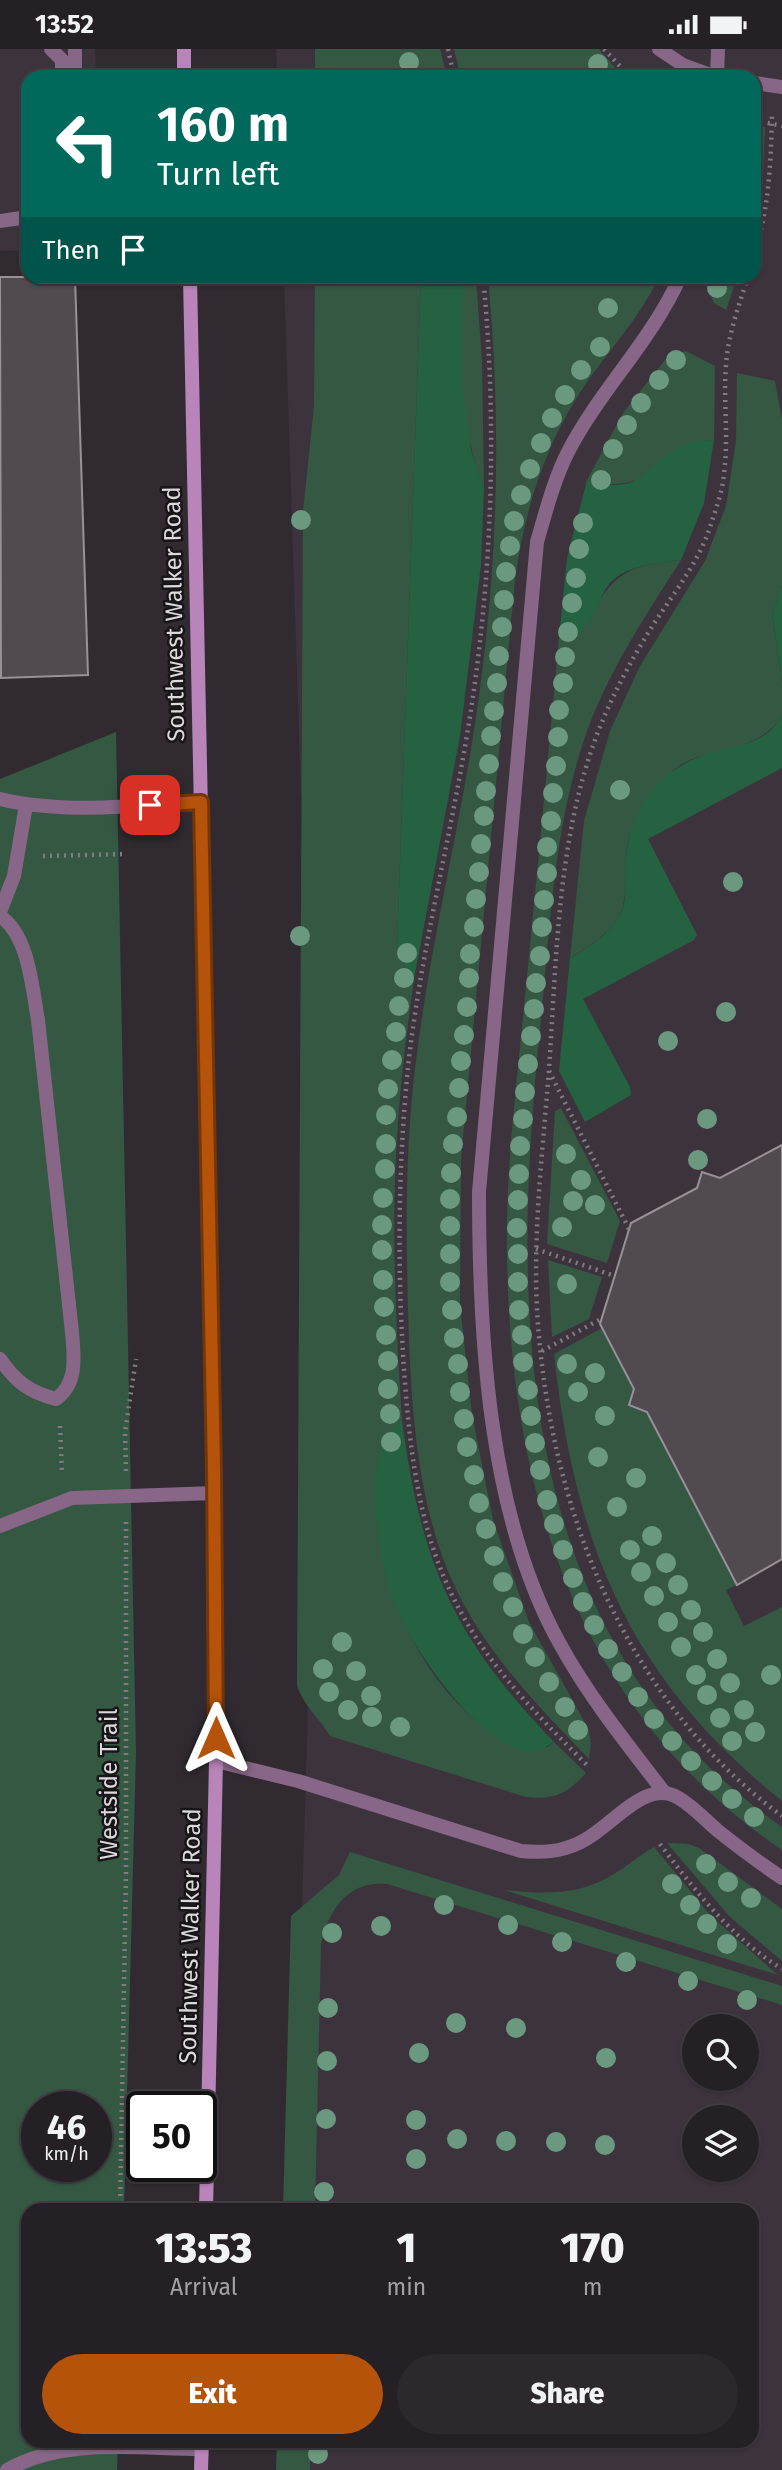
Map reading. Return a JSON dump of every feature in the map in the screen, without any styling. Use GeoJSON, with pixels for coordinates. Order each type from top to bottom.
{"type":"FeatureCollection","features":[{"type":"Feature","properties":{"kind":"main road"},"geometry":{"type":"LineString","coordinates":[[184,49],[184,70]]}},
{"type":"Feature","properties":{"kind":"main road","name":"Southwest Walker Road"},"geometry":{"type":"LineString","coordinates":[[190,284],[215,1493],[216,1761],[206,2203]]}},
{"type":"Feature","properties":{"kind":"main road"},"geometry":{"type":"LineString","coordinates":[[201,2470],[202,2448]]}},
{"type":"Feature","properties":{"kind":"street"},"geometry":{"type":"LineString","coordinates":[[51,49],[62,60],[62,70]]}},
{"type":"Feature","properties":{"kind":"street"},"geometry":{"type":"LineString","coordinates":[[75,49],[75,70]]}},
{"type":"Feature","properties":{"kind":"street"},"geometry":{"type":"LineString","coordinates":[[659,49],[683,65],[697,70]]}},
{"type":"Feature","properties":{"kind":"street"},"geometry":{"type":"LineString","coordinates":[[716,70],[718,49]]}},
{"type":"Feature","properties":{"kind":"street"},"geometry":{"type":"LineString","coordinates":[[761,84],[782,87]]}},
{"type":"Feature","properties":{"kind":"street"},"geometry":{"type":"LineString","coordinates":[[0,221],[21,218]]}},
{"type":"Feature","properties":{"kind":"street"},"geometry":{"type":"LineString","coordinates":[[676,284],[655,324],[569,451],[551,494],[537,542],[479,1192],[479,1252],[488,1380],[503,1477],[516,1531],[559,1643],[611,1723],[664,1792],[684,1801],[731,1842],[782,1878]]}},
{"type":"Feature","properties":{"kind":"street"},"geometry":{"type":"LineString","coordinates":[[0,799],[26,805],[125,807],[201,802]]}},
{"type":"Feature","properties":{"kind":"street"},"geometry":{"type":"LineString","coordinates":[[0,1359],[21,1386],[56,1399],[67,1391],[74,1361],[43,1061],[29,972],[19,941],[0,914],[14,876],[26,805]]}},
{"type":"Feature","properties":{"kind":"street"},"geometry":{"type":"LineString","coordinates":[[0,1525],[72,1498],[215,1493]]}},
{"type":"Feature","properties":{"kind":"street"},"geometry":{"type":"LineString","coordinates":[[216,1761],[298,1781],[521,1851],[543,1853],[582,1842],[606,1828],[643,1796],[664,1792]]}},
{"type":"Feature","properties":{"kind":"street"},"geometry":{"type":"LineString","coordinates":[[7,2470],[28,2458],[81,2449],[111,2448]]}},
{"type":"Feature","properties":{"kind":"path"},"geometry":{"type":"LineString","coordinates":[[448,49],[452,70]]}},
{"type":"Feature","properties":{"kind":"path"},"geometry":{"type":"LineString","coordinates":[[604,49],[623,70]]}},
{"type":"Feature","properties":{"kind":"path"},"geometry":{"type":"LineString","coordinates":[[761,234],[771,180],[772,108]]}},
{"type":"Feature","properties":{"kind":"path"},"geometry":{"type":"LineString","coordinates":[[761,122],[782,126]]}},
{"type":"Feature","properties":{"kind":"path"},"geometry":{"type":"LineString","coordinates":[[483,284],[491,416],[488,525],[467,734],[424,962],[409,1058],[401,1239],[404,1373],[428,1534],[445,1580],[461,1614],[492,1662],[533,1711],[588,1766]]}},
{"type":"Feature","properties":{"kind":"path"},"geometry":{"type":"LineString","coordinates":[[746,284],[726,365],[724,475],[711,527],[689,573],[626,670],[587,765],[566,866],[536,1249],[537,1311],[555,1442],[569,1499],[587,1553],[614,1614],[643,1666],[680,1720],[723,1766],[782,1816]]}},
{"type":"Feature","properties":{"kind":"path"},"geometry":{"type":"LineString","coordinates":[[39,856],[126,854]]}},
{"type":"Feature","properties":{"kind":"path"},"geometry":{"type":"LineString","coordinates":[[549,1070],[629,1229]]}},
{"type":"Feature","properties":{"kind":"path"},"geometry":{"type":"LineString","coordinates":[[536,1249],[615,1276]]}},
{"type":"Feature","properties":{"kind":"path"},"geometry":{"type":"LineString","coordinates":[[542,1351],[601,1319]]}},
{"type":"Feature","properties":{"kind":"path","name":"Westside Trail"},"geometry":{"type":"LineString","coordinates":[[120,2203],[126,1871],[125,1432],[136,1359]]}},
{"type":"Feature","properties":{"kind":"path"},"geometry":{"type":"LineString","coordinates":[[56,1399],[63,1441],[61,1502]]}},
{"type":"Feature","properties":{"kind":"path"},"geometry":{"type":"LineString","coordinates":[[660,1844],[716,1914],[782,1969]]}},
{"type":"Feature","properties":{"kind":"shaded area"},"geometry":{"type":"Polygon","coordinates":[[[0,49],[95,49],[96,70],[21,70],[21,250],[0,251],[0,49]]]}},
{"type":"Feature","properties":{"kind":"shaded area"},"geometry":{"type":"Polygon","coordinates":[[[276,49],[782,49],[782,2470],[288,2470],[288,2448],[759,2448],[759,2203],[293,2203],[308,1707],[305,1697],[307,795],[301,795],[284,284],[761,284],[761,70],[277,70],[276,49]]]}},
{"type":"Feature","properties":{"kind":"green space"},"geometry":{"type":"Polygon","coordinates":[[[315,49],[440,49],[445,70],[315,70],[315,49]]]}},
{"type":"Feature","properties":{"kind":"green space"},"geometry":{"type":"Polygon","coordinates":[[[454,49],[599,49],[617,70],[459,70],[454,49]]]}},
{"type":"Feature","properties":{"kind":"green space"},"geometry":{"type":"Polygon","coordinates":[[[761,127],[765,127],[761,185],[761,127]]]}},
{"type":"Feature","properties":{"kind":"green space"},"geometry":{"type":"Polygon","coordinates":[[[315,284],[421,284],[397,946],[404,966],[414,979],[398,1118],[394,1209],[402,1420],[386,1440],[381,1452],[376,1476],[377,1501],[382,1546],[398,1606],[425,1662],[444,1688],[465,1711],[490,1732],[510,1740],[547,1747],[554,1742],[586,1773],[566,1791],[552,1796],[526,1797],[330,1736],[304,1700],[297,1685],[303,512],[314,406],[315,284]]]}},
{"type":"Feature","properties":{"kind":"green space"},"geometry":{"type":"Polygon","coordinates":[[[421,284],[463,284],[463,388],[471,450],[484,488],[481,565],[460,736],[414,979],[404,966],[397,946],[421,284]]]}},
{"type":"Feature","properties":{"kind":"green space"},"geometry":{"type":"Polygon","coordinates":[[[462,284],[476,284],[482,362],[484,488],[464,411],[459,356],[462,284]]]}},
{"type":"Feature","properties":{"kind":"green space"},"geometry":{"type":"Polygon","coordinates":[[[489,284],[656,284],[635,318],[587,382],[559,429],[539,477],[519,553],[461,1159],[460,1305],[472,1414],[493,1520],[529,1622],[588,1728],[591,1742],[589,1759],[506,1667],[471,1617],[456,1590],[444,1561],[428,1507],[418,1452],[412,1395],[407,1235],[412,1095],[429,974],[476,717],[489,607],[496,442],[489,284]]]}},
{"type":"Feature","properties":{"kind":"green space"},"geometry":{"type":"Polygon","coordinates":[[[709,284],[735,284],[726,310],[714,303],[708,288],[709,284]]]}},
{"type":"Feature","properties":{"kind":"green space"},"geometry":{"type":"Polygon","coordinates":[[[686,351],[715,366],[714,440],[680,451],[627,483],[609,484],[587,480],[623,413],[669,355],[686,351]]]}},
{"type":"Feature","properties":{"kind":"green space"},"geometry":{"type":"Polygon","coordinates":[[[737,373],[775,381],[782,419],[782,586],[772,613],[782,682],[782,717],[769,731],[754,740],[693,759],[679,766],[666,778],[642,810],[629,839],[624,901],[617,919],[603,935],[570,958],[584,821],[610,731],[640,666],[705,561],[726,506],[736,441],[737,373]]]}},
{"type":"Feature","properties":{"kind":"green space"},"geometry":{"type":"Polygon","coordinates":[[[714,440],[704,503],[681,560],[641,566],[621,574],[607,587],[583,629],[569,639],[559,638],[567,558],[587,480],[620,485],[631,482],[681,446],[714,440]]]}},
{"type":"Feature","properties":{"kind":"green space"},"geometry":{"type":"Polygon","coordinates":[[[681,560],[626,648],[602,694],[583,743],[564,818],[549,933],[530,1158],[528,1267],[534,1374],[552,1478],[583,1577],[630,1669],[696,1753],[782,1827],[782,1850],[712,1794],[654,1732],[606,1664],[570,1591],[542,1513],[523,1431],[512,1346],[507,1258],[510,1160],[559,638],[574,637],[606,592],[626,573],[640,567],[681,560]]]}},
{"type":"Feature","properties":{"kind":"green space"},"geometry":{"type":"Polygon","coordinates":[[[782,586],[782,682],[772,613],[782,586]]]}},
{"type":"Feature","properties":{"kind":"green space"},"geometry":{"type":"Polygon","coordinates":[[[782,717],[782,768],[648,839],[697,935],[694,940],[583,999],[630,1087],[631,1095],[585,1122],[559,1071],[570,958],[605,933],[621,912],[625,897],[627,851],[638,812],[653,788],[673,771],[704,755],[756,740],[773,728],[782,717]]]}},
{"type":"Feature","properties":{"kind":"green space"},"geometry":{"type":"Polygon","coordinates":[[[116,732],[136,1753],[124,2203],[21,2203],[21,2448],[118,2448],[117,2470],[0,2470],[0,779],[116,732]]]}},
{"type":"Feature","properties":{"kind":"green space"},"geometry":{"type":"Polygon","coordinates":[[[561,1108],[620,1221],[607,1263],[547,1244],[555,1111],[561,1108]]]}},
{"type":"Feature","properties":{"kind":"green space"},"geometry":{"type":"Polygon","coordinates":[[[548,1260],[602,1277],[589,1319],[552,1337],[548,1260]]]}},
{"type":"Feature","properties":{"kind":"green space"},"geometry":{"type":"Polygon","coordinates":[[[602,1328],[634,1389],[629,1405],[654,1414],[737,1585],[726,1590],[744,1626],[782,1607],[782,1801],[729,1754],[685,1706],[648,1656],[618,1603],[595,1547],[577,1487],[554,1354],[602,1328]]]}},
{"type":"Feature","properties":{"kind":"green space"},"geometry":{"type":"Polygon","coordinates":[[[402,1420],[420,1516],[447,1596],[490,1668],[554,1742],[543,1748],[524,1751],[505,1743],[485,1729],[447,1689],[402,1621],[394,1602],[379,1544],[375,1498],[376,1476],[384,1440],[402,1420]]]}},
{"type":"Feature","properties":{"kind":"green space"},"geometry":{"type":"Polygon","coordinates":[[[667,1843],[689,1844],[699,1848],[782,1909],[782,1961],[730,1917],[667,1843]]]}},
{"type":"Feature","properties":{"kind":"green space"},"geometry":{"type":"Polygon","coordinates":[[[654,1847],[711,1916],[778,1975],[504,1890],[546,1893],[586,1887],[617,1872],[654,1847]]]}},
{"type":"Feature","properties":{"kind":"green space"},"geometry":{"type":"Polygon","coordinates":[[[350,1852],[782,1986],[782,2005],[387,1884],[361,1887],[342,1899],[329,1919],[321,1944],[315,2203],[283,2203],[291,1916],[339,1875],[350,1852]]]}},
{"type":"Feature","properties":{"kind":"green space"},"geometry":{"type":"Polygon","coordinates":[[[277,2448],[310,2448],[310,2470],[276,2470],[277,2448]]]}},
{"type":"Feature","properties":{"kind":"building"},"geometry":{"type":"Polygon","coordinates":[[[0,277],[21,277],[21,284],[75,284],[88,675],[1,678],[0,277]]]}},
{"type":"Feature","properties":{"kind":"building"},"geometry":{"type":"Polygon","coordinates":[[[782,1145],[782,1559],[737,1585],[647,1412],[629,1405],[634,1389],[600,1324],[631,1223],[697,1188],[702,1172],[720,1178],[782,1145]]]}},
{"type":"Feature","properties":{"kind":"route"},"geometry":{"type":"LineString","coordinates":[[150,805],[201,802],[214,1470],[216,1738]]}}]}
